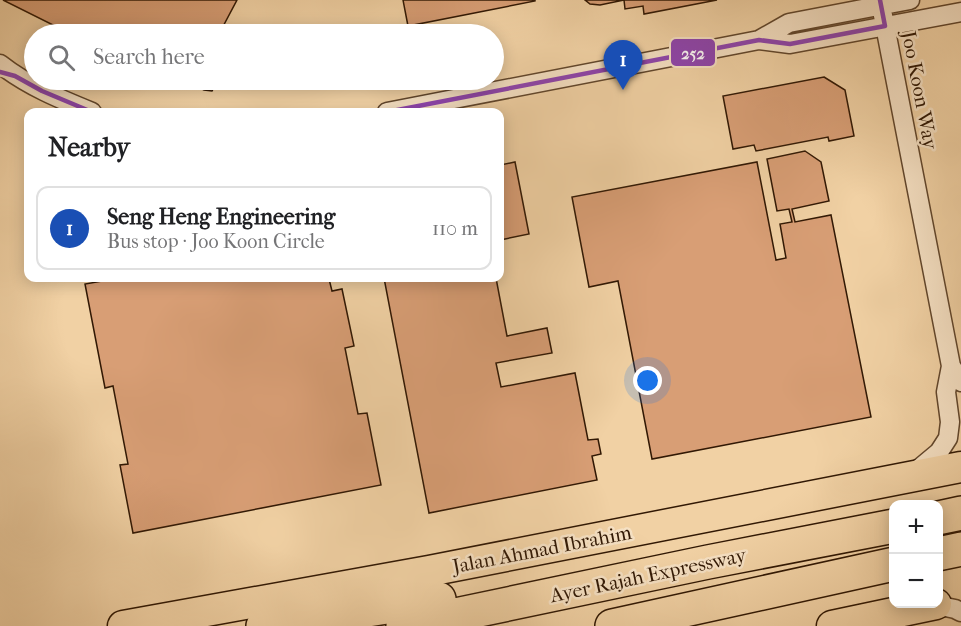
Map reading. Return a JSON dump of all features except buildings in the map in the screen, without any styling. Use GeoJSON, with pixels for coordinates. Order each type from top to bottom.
{"type":"FeatureCollection","features":[{"type":"Feature","properties":{"kind":"highway"},"geometry":{"type":"LineString","coordinates":[[943,517],[961,513]]}},
{"type":"Feature","properties":{"kind":"highway","name":"Ayer Rajah Expressway"},"geometry":{"type":"LineString","coordinates":[[404,626],[708,562],[889,527]]}},
{"type":"Feature","properties":{"kind":"highway"},"geometry":{"type":"LineString","coordinates":[[943,553],[961,549]]}},
{"type":"Feature","properties":{"kind":"highway"},"geometry":{"type":"LineString","coordinates":[[263,626],[411,602],[708,562]]}},
{"type":"Feature","properties":{"kind":"highway"},"geometry":{"type":"LineString","coordinates":[[612,626],[889,565]]}},
{"type":"Feature","properties":{"kind":"main road","name":"Jalan Ahmad Ibrahim"},"geometry":{"type":"LineString","coordinates":[[123,626],[429,571],[961,467]]}},
{"type":"Feature","properties":{"kind":"main road"},"geometry":{"type":"LineString","coordinates":[[943,602],[961,598]]}},
{"type":"Feature","properties":{"kind":"main road"},"geometry":{"type":"LineString","coordinates":[[832,626],[916,608]]}},
{"type":"Feature","properties":{"kind":"street"},"geometry":{"type":"LineString","coordinates":[[759,40],[789,23],[880,3],[910,0]]}},
{"type":"Feature","properties":{"kind":"street","name":"Joo Koon Way"},"geometry":{"type":"LineString","coordinates":[[880,3],[951,366],[961,382]]}},
{"type":"Feature","properties":{"kind":"street"},"geometry":{"type":"LineString","coordinates":[[504,89],[759,40],[790,44],[961,12]]}},
{"type":"Feature","properties":{"kind":"street"},"geometry":{"type":"LineString","coordinates":[[0,64],[8,74],[24,82]]}},
{"type":"Feature","properties":{"kind":"street"},"geometry":{"type":"LineString","coordinates":[[40,90],[83,108]]}},
{"type":"Feature","properties":{"kind":"street"},"geometry":{"type":"LineString","coordinates":[[408,108],[501,90]]}},
{"type":"Feature","properties":{"kind":"street","name":"Joo Koon Way"},"geometry":{"type":"LineString","coordinates":[[909,477],[939,452],[948,438],[950,422],[946,392],[951,366]]}},
{"type":"Feature","properties":{"kind":"street"},"geometry":{"type":"LineString","coordinates":[[943,606],[961,612]]}},
{"type":"Feature","properties":{"kind":"transit line","name":"252"},"geometry":{"type":"LineString","coordinates":[[504,89],[759,40],[790,44],[885,26],[880,0]]}},
{"type":"Feature","properties":{"kind":"transit line","name":"252"},"geometry":{"type":"LineString","coordinates":[[0,72],[24,81]]}},
{"type":"Feature","properties":{"kind":"transit line","name":"252"},"geometry":{"type":"LineString","coordinates":[[40,90],[82,108]]}},
{"type":"Feature","properties":{"kind":"transit line","name":"252"},"geometry":{"type":"LineString","coordinates":[[408,108],[501,90]]}},
{"type":"Feature","properties":{"kind":"place","name":"Seng Heng Engineering"},"geometry":{"type":"Point","coordinates":[623,90]}}]}
